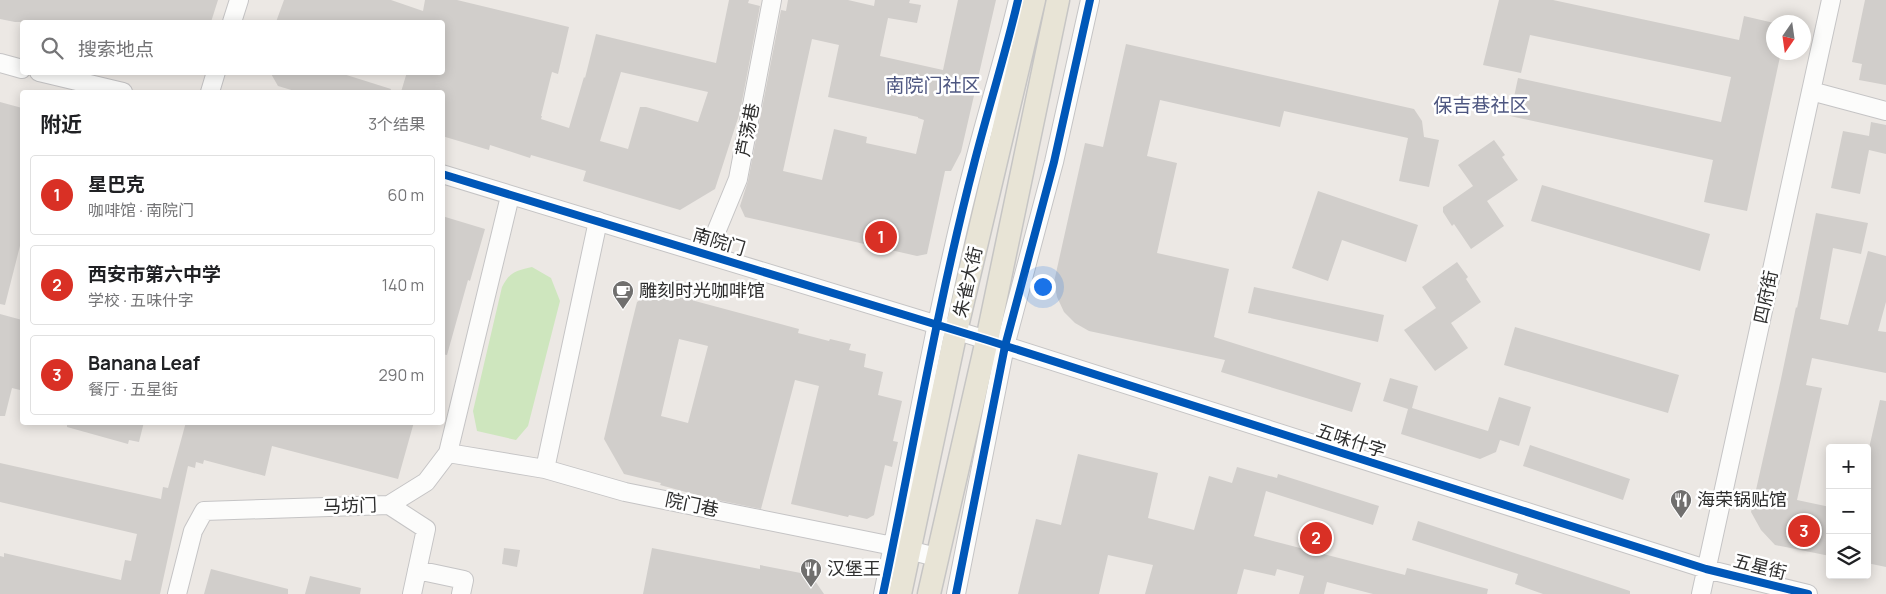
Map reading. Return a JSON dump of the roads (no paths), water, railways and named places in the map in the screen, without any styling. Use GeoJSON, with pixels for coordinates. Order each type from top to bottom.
{"type":"FeatureCollection","features":[{"type":"Feature","properties":{"kind":"main road","name":"朱雀大街"},"geometry":{"type":"LineString","coordinates":[[900,594],[901,548],[946,328],[1034,0]]}},
{"type":"Feature","properties":{"kind":"main road","name":"朱雀大街"},"geometry":{"type":"LineString","coordinates":[[929,594],[936,558],[996,343],[1058,0]]}},
{"type":"Feature","properties":{"kind":"street"},"geometry":{"type":"LineString","coordinates":[[233,20],[239,0]]}},
{"type":"Feature","properties":{"kind":"street","name":"芦荡巷"},"geometry":{"type":"LineString","coordinates":[[707,254],[738,179],[772,0]]}},
{"type":"Feature","properties":{"kind":"street"},"geometry":{"type":"LineString","coordinates":[[946,328],[974,164],[1006,51],[1018,0]]}},
{"type":"Feature","properties":{"kind":"street"},"geometry":{"type":"LineString","coordinates":[[956,594],[996,343],[1054,162],[1090,0]]}},
{"type":"Feature","properties":{"kind":"street","name":"四府街"},"geometry":{"type":"LineString","coordinates":[[1701,594],[1831,0]]}},
{"type":"Feature","properties":{"kind":"street"},"geometry":{"type":"LineString","coordinates":[[0,63],[20,68]]}},
{"type":"Feature","properties":{"kind":"street"},"geometry":{"type":"LineString","coordinates":[[51,75],[114,90]]}},
{"type":"Feature","properties":{"kind":"street"},"geometry":{"type":"LineString","coordinates":[[211,90],[215,75]]}},
{"type":"Feature","properties":{"kind":"street"},"geometry":{"type":"LineString","coordinates":[[1811,91],[1886,111]]}},
{"type":"Feature","properties":{"kind":"street","name":"南院门"},"geometry":{"type":"LineString","coordinates":[[445,175],[996,343]]}},
{"type":"Feature","properties":{"kind":"street","name":"马坊门"},"geometry":{"type":"LineString","coordinates":[[177,594],[193,531],[204,511],[389,505],[426,482],[448,453],[510,196]]}},
{"type":"Feature","properties":{"kind":"street"},"geometry":{"type":"LineString","coordinates":[[546,469],[598,221]]}},
{"type":"Feature","properties":{"kind":"street","name":"五味什字"},"geometry":{"type":"LineString","coordinates":[[996,343],[1706,569]]}},
{"type":"Feature","properties":{"kind":"street","name":"院门巷"},"geometry":{"type":"LineString","coordinates":[[448,453],[546,469],[625,492],[901,548],[936,558]]}},
{"type":"Feature","properties":{"kind":"street"},"geometry":{"type":"LineString","coordinates":[[389,505],[426,530],[412,594]]}},
{"type":"Feature","properties":{"kind":"street"},"geometry":{"type":"LineString","coordinates":[[883,594],[901,548]]}},
{"type":"Feature","properties":{"kind":"street","name":"五星街"},"geometry":{"type":"LineString","coordinates":[[1706,569],[1808,594]]}},
{"type":"Feature","properties":{"kind":"street"},"geometry":{"type":"LineString","coordinates":[[417,570],[464,580],[461,594]]}},
{"type":"Feature","properties":{"kind":"place","name":"星巴克"},"geometry":{"type":"Point","coordinates":[881,237]}},
{"type":"Feature","properties":{"kind":"place","name":"雕刻时光咖啡馆"},"geometry":{"type":"Point","coordinates":[623,310]}},
{"type":"Feature","properties":{"kind":"place","name":"海荣锅贴馆"},"geometry":{"type":"Point","coordinates":[1681,519]}},
{"type":"Feature","properties":{"kind":"place","name":"Banana Leaf"},"geometry":{"type":"Point","coordinates":[1804,531]}},
{"type":"Feature","properties":{"kind":"place","name":"西安市第六中学"},"geometry":{"type":"Point","coordinates":[1316,538]}},
{"type":"Feature","properties":{"kind":"place","name":"汉堡王"},"geometry":{"type":"Point","coordinates":[811,588]}},
{"type":"Feature","properties":{"kind":"district","name":"南院门社区"},"geometry":{"type":"Point","coordinates":[933,85]}},
{"type":"Feature","properties":{"kind":"district","name":"保吉巷社区"},"geometry":{"type":"Point","coordinates":[1481,105]}}]}
